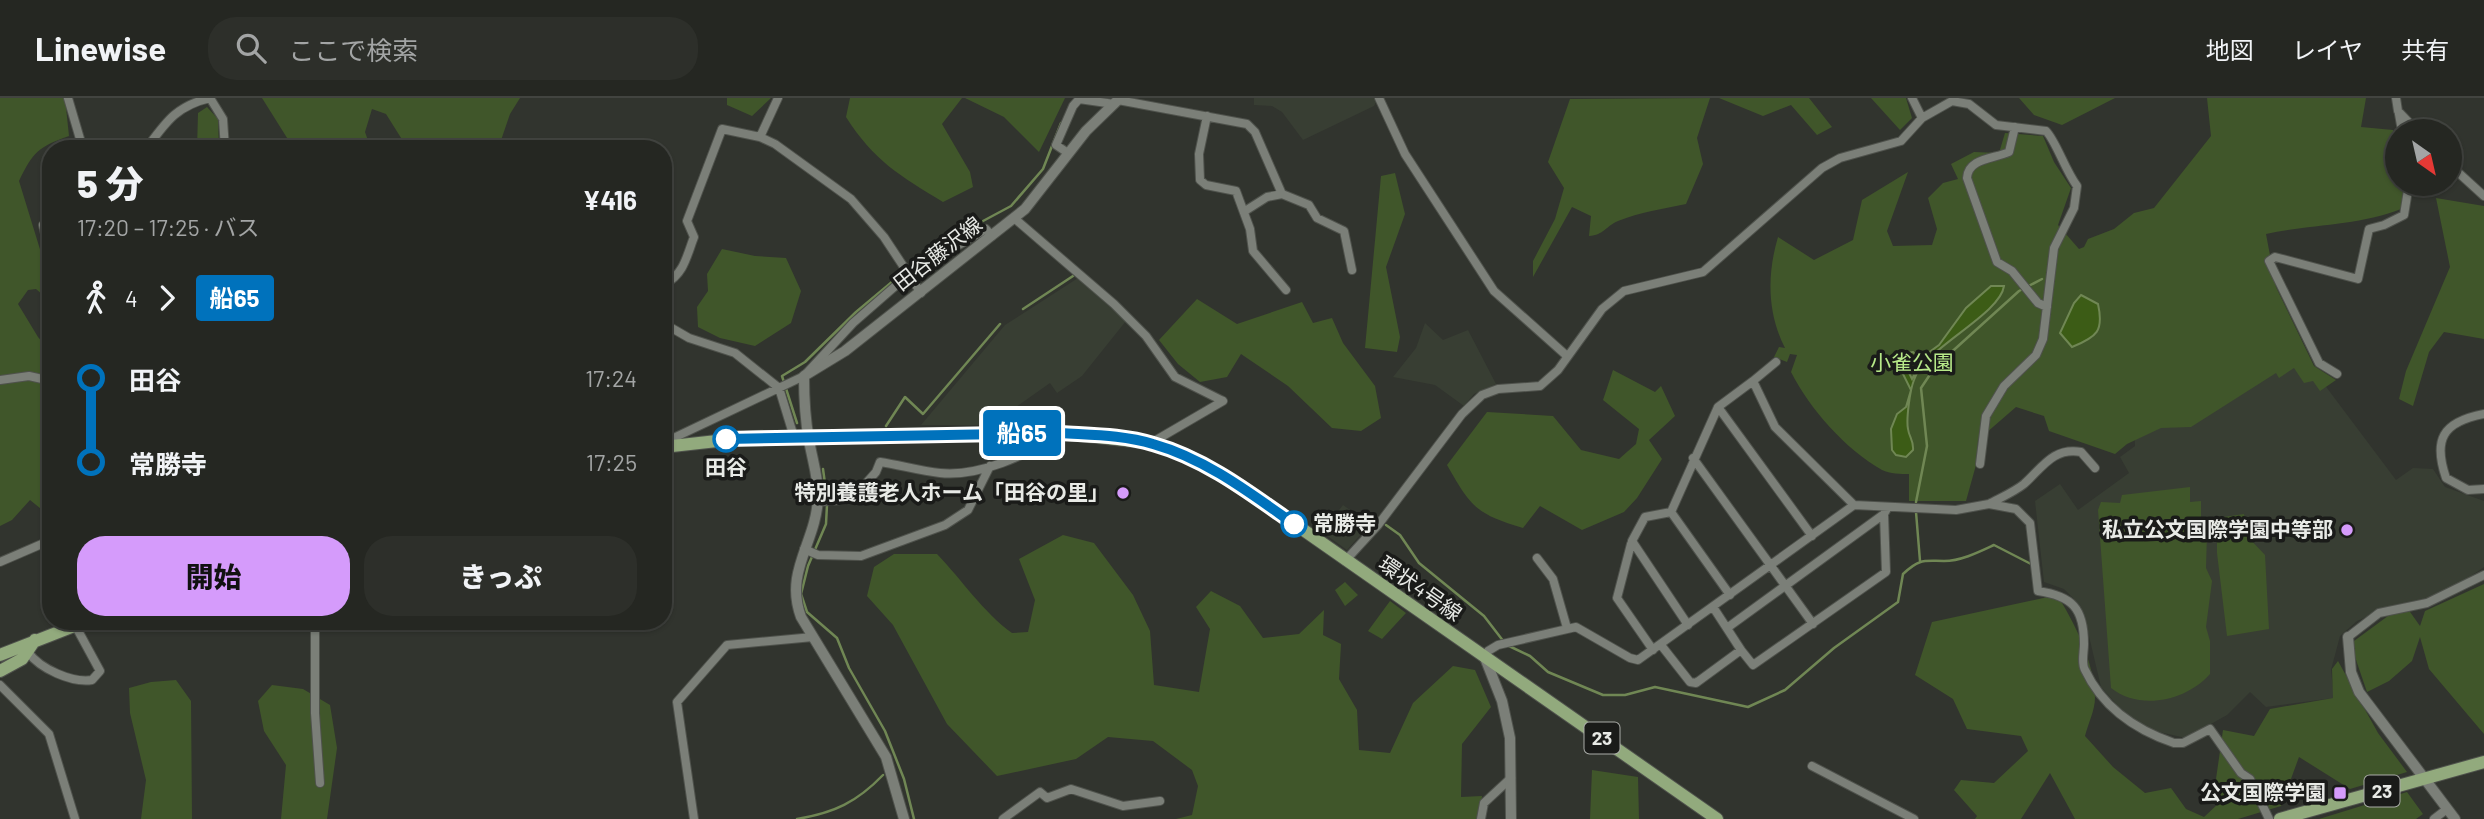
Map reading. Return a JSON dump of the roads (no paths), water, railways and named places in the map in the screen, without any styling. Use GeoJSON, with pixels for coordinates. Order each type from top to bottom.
{"type":"FeatureCollection","features":[{"type":"Feature","properties":{"kind":"main road","name":"環状4号線"},"geometry":{"type":"LineString","coordinates":[[672,444],[752,437],[1061,433],[1151,443],[1186,456],[1232,480],[1717,819]]}},
{"type":"Feature","properties":{"kind":"main road"},"geometry":{"type":"LineString","coordinates":[[3,651],[62,630]]}},
{"type":"Feature","properties":{"kind":"main road"},"geometry":{"type":"LineString","coordinates":[[0,671],[22,659],[35,640]]}},
{"type":"Feature","properties":{"kind":"main road","name":"23"},"geometry":{"type":"LineString","coordinates":[[2280,819],[2484,762]]}},
{"type":"Feature","properties":{"kind":"street"},"geometry":{"type":"LineString","coordinates":[[68,98],[80,140]]}},
{"type":"Feature","properties":{"kind":"street"},"geometry":{"type":"LineString","coordinates":[[153,140],[171,116],[189,103],[210,98],[223,119],[224,140]]}},
{"type":"Feature","properties":{"kind":"street"},"geometry":{"type":"LineString","coordinates":[[760,137],[778,98]]}},
{"type":"Feature","properties":{"kind":"street"},"geometry":{"type":"LineString","coordinates":[[1379,98],[1405,154],[1494,291],[1567,356]]}},
{"type":"Feature","properties":{"kind":"street"},"geometry":{"type":"LineString","coordinates":[[1912,98],[1922,118]]}},
{"type":"Feature","properties":{"kind":"street"},"geometry":{"type":"LineString","coordinates":[[2396,98],[2400,119]]}},
{"type":"Feature","properties":{"kind":"street"},"geometry":{"type":"LineString","coordinates":[[1068,153],[1056,145],[1080,99],[1117,101],[1207,116],[1248,124],[1255,132],[1282,194]]}},
{"type":"Feature","properties":{"kind":"street","name":"田谷藤沢線"},"geometry":{"type":"LineString","coordinates":[[804,376],[845,351],[1014,218],[1037,195],[1068,153],[1117,101]]}},
{"type":"Feature","properties":{"kind":"street"},"geometry":{"type":"LineString","coordinates":[[1345,561],[1378,525],[1462,414],[1482,395],[1498,389],[1540,386],[1567,356],[1602,309],[1624,290],[1649,282],[1703,272],[1822,168],[1840,158],[1900,141],[1922,118],[1944,104],[1960,102],[1978,110],[1991,123],[2046,131],[2052,137],[2065,170],[2077,186],[2074,208],[2054,248],[2043,340],[2036,355],[2004,386],[1986,416],[1980,464]]}},
{"type":"Feature","properties":{"kind":"street"},"geometry":{"type":"LineString","coordinates":[[2398,111],[2406,119]]}},
{"type":"Feature","properties":{"kind":"street"},"geometry":{"type":"LineString","coordinates":[[1207,116],[1199,153],[1200,180],[1206,185],[1236,191],[1245,211],[1252,251],[1286,290]]}},
{"type":"Feature","properties":{"kind":"street"},"geometry":{"type":"LineString","coordinates":[[2015,127],[2009,152],[1974,163],[1967,171],[1967,178],[1993,256],[2023,281],[2038,303],[2047,307]]}},
{"type":"Feature","properties":{"kind":"street"},"geometry":{"type":"LineString","coordinates":[[672,279],[688,257],[694,237],[687,221],[722,129],[760,137],[775,144],[851,199],[869,217],[921,293]]}},
{"type":"Feature","properties":{"kind":"street"},"geometry":{"type":"LineString","coordinates":[[2462,176],[2484,196]]}},
{"type":"Feature","properties":{"kind":"street"},"geometry":{"type":"LineString","coordinates":[[1245,211],[1267,197],[1282,194],[1309,205],[1317,218],[1344,231],[1352,270]]}},
{"type":"Feature","properties":{"kind":"street"},"geometry":{"type":"LineString","coordinates":[[2337,373],[2319,363],[2269,261],[2275,257],[2358,279],[2369,229],[2404,215],[2407,196]]}},
{"type":"Feature","properties":{"kind":"street"},"geometry":{"type":"LineString","coordinates":[[1014,218],[1114,304],[1146,336],[1175,377],[1223,401],[1151,443]]}},
{"type":"Feature","properties":{"kind":"street"},"geometry":{"type":"LineString","coordinates":[[672,441],[804,376],[853,323],[906,272],[986,229],[992,236]]}},
{"type":"Feature","properties":{"kind":"street"},"geometry":{"type":"LineString","coordinates":[[672,328],[689,338],[735,353],[783,386],[794,437]]}},
{"type":"Feature","properties":{"kind":"street"},"geometry":{"type":"LineString","coordinates":[[1671,512],[1718,407],[1776,362]]}},
{"type":"Feature","properties":{"kind":"street"},"geometry":{"type":"LineString","coordinates":[[0,380],[29,376],[42,379]]}},
{"type":"Feature","properties":{"kind":"street"},"geometry":{"type":"LineString","coordinates":[[804,376],[808,437],[820,502],[811,552],[794,588],[801,617],[886,757],[900,817]]}},
{"type":"Feature","properties":{"kind":"street"},"geometry":{"type":"LineString","coordinates":[[1753,381],[1775,427],[1854,505],[1886,510],[1956,510],[1989,504],[2022,486],[2048,458],[2058,454],[2081,452],[2095,468]]}},
{"type":"Feature","properties":{"kind":"street"},"geometry":{"type":"LineString","coordinates":[[1718,407],[1812,536]]}},
{"type":"Feature","properties":{"kind":"street"},"geometry":{"type":"LineString","coordinates":[[2484,414],[2472,416],[2454,426],[2442,436],[2439,445],[2446,478],[2469,490],[2484,489]]}},
{"type":"Feature","properties":{"kind":"street"},"geometry":{"type":"LineString","coordinates":[[820,502],[852,499],[876,472],[880,462],[941,473],[990,466],[1045,444],[1061,433]]}},
{"type":"Feature","properties":{"kind":"street"},"geometry":{"type":"LineString","coordinates":[[1693,458],[1813,624]]}},
{"type":"Feature","properties":{"kind":"street"},"geometry":{"type":"LineString","coordinates":[[811,552],[875,554],[945,525],[968,510],[990,466]]}},
{"type":"Feature","properties":{"kind":"street"},"geometry":{"type":"LineString","coordinates":[[1989,504],[2016,509],[2031,523],[2038,591],[2069,599],[2077,609],[2084,640],[2083,667],[2099,694],[2124,720],[2174,743],[2183,743],[2210,729],[2241,773],[2250,779],[2269,819]]}},
{"type":"Feature","properties":{"kind":"street"},"geometry":{"type":"LineString","coordinates":[[1511,819],[1508,724],[1485,658],[1488,651],[1513,642],[1579,627],[1630,658],[1638,660],[1854,505]]}},
{"type":"Feature","properties":{"kind":"street"},"geometry":{"type":"LineString","coordinates":[[1727,628],[1886,510]]}},
{"type":"Feature","properties":{"kind":"street"},"geometry":{"type":"LineString","coordinates":[[1713,607],[1753,665],[1886,572],[1886,510]]}},
{"type":"Feature","properties":{"kind":"street"},"geometry":{"type":"LineString","coordinates":[[1653,650],[1617,598],[1631,544],[1644,517],[1671,512]]}},
{"type":"Feature","properties":{"kind":"street"},"geometry":{"type":"LineString","coordinates":[[1671,512],[1730,595]]}},
{"type":"Feature","properties":{"kind":"street"},"geometry":{"type":"LineString","coordinates":[[0,562],[42,544]]}},
{"type":"Feature","properties":{"kind":"street"},"geometry":{"type":"LineString","coordinates":[[1631,544],[1688,625]]}},
{"type":"Feature","properties":{"kind":"street"},"geometry":{"type":"LineString","coordinates":[[1537,558],[1553,579],[1567,628]]}},
{"type":"Feature","properties":{"kind":"street"},"geometry":{"type":"LineString","coordinates":[[2455,819],[2354,682],[2347,637],[2379,613],[2427,603],[2484,575]]}},
{"type":"Feature","properties":{"kind":"street"},"geometry":{"type":"LineString","coordinates":[[28,652],[46,668],[79,682],[92,680],[100,671],[84,630]]}},
{"type":"Feature","properties":{"kind":"street"},"geometry":{"type":"LineString","coordinates":[[314,630],[315,713],[320,783]]}},
{"type":"Feature","properties":{"kind":"street"},"geometry":{"type":"LineString","coordinates":[[694,819],[677,702],[727,645],[813,637]]}},
{"type":"Feature","properties":{"kind":"street"},"geometry":{"type":"LineString","coordinates":[[1661,645],[1690,682],[1696,682],[1741,650]]}},
{"type":"Feature","properties":{"kind":"street"},"geometry":{"type":"LineString","coordinates":[[0,685],[49,734],[75,819]]}},
{"type":"Feature","properties":{"kind":"street"},"geometry":{"type":"LineString","coordinates":[[1812,766],[1914,819]]}},
{"type":"Feature","properties":{"kind":"street"},"geometry":{"type":"LineString","coordinates":[[1480,819],[1484,803],[1511,778]]}},
{"type":"Feature","properties":{"kind":"street"},"geometry":{"type":"LineString","coordinates":[[1003,819],[1040,792],[1046,798],[1071,789],[1123,806],[1160,801]]}},
{"type":"Feature","properties":{"kind":"street"},"geometry":{"type":"LineString","coordinates":[[2434,819],[2447,809]]}},
{"type":"Feature","properties":{"kind":"waterway"},"geometry":{"type":"LineString","coordinates":[[797,423],[782,376],[805,362],[856,312],[911,266],[955,236],[1011,206],[1043,169],[1061,123]]}},
{"type":"Feature","properties":{"kind":"waterway"},"geometry":{"type":"LineString","coordinates":[[1023,309],[1073,276]]}},
{"type":"Feature","properties":{"kind":"waterway"},"geometry":{"type":"LineString","coordinates":[[1916,502],[1927,446],[1921,388],[1935,367],[2019,291],[2042,279]]}},
{"type":"Feature","properties":{"kind":"waterway"},"geometry":{"type":"LineString","coordinates":[[886,426],[905,397],[923,414],[1000,324]]}},
{"type":"Feature","properties":{"kind":"waterway"},"geometry":{"type":"LineString","coordinates":[[823,469],[827,498]]}},
{"type":"Feature","properties":{"kind":"waterway"},"geometry":{"type":"LineString","coordinates":[[827,505],[826,524],[808,566],[801,594],[807,612],[837,638],[849,668],[885,731],[904,779],[914,819]]}},
{"type":"Feature","properties":{"kind":"waterway"},"geometry":{"type":"LineString","coordinates":[[1916,512],[1920,561]]}},
{"type":"Feature","properties":{"kind":"waterway"},"geometry":{"type":"LineString","coordinates":[[1386,525],[1400,535],[1419,563],[1484,616],[1504,642]]}},
{"type":"Feature","properties":{"kind":"waterway"},"geometry":{"type":"LineString","coordinates":[[1509,646],[1530,656],[1548,672],[1603,695],[1625,695],[1655,687],[1748,707],[1785,690],[1834,648],[1898,602],[1903,574],[1918,563],[1970,556],[1994,545],[2031,564]]}},
{"type":"Feature","properties":{"kind":"waterway"},"geometry":{"type":"LineString","coordinates":[[797,819],[844,805],[883,775]]}},
{"type":"Feature","properties":{"kind":"place","name":"田谷"},"geometry":{"type":"Point","coordinates":[726,439]}},
{"type":"Feature","properties":{"kind":"place","name":"特別養護老人ホーム「田谷の里」"},"geometry":{"type":"Point","coordinates":[1123,493]}},
{"type":"Feature","properties":{"kind":"place","name":"常勝寺"},"geometry":{"type":"Point","coordinates":[1294,524]}},
{"type":"Feature","properties":{"kind":"place","name":"私立公文国際学園中等部"},"geometry":{"type":"Point","coordinates":[2347,530]}},
{"type":"Feature","properties":{"kind":"place","name":"公文国際学園"},"geometry":{"type":"Point","coordinates":[2340,793]}},
{"type":"Feature","properties":{"kind":"park label","name":"小雀公園"},"geometry":{"type":"Point","coordinates":[1912,363]}}]}
